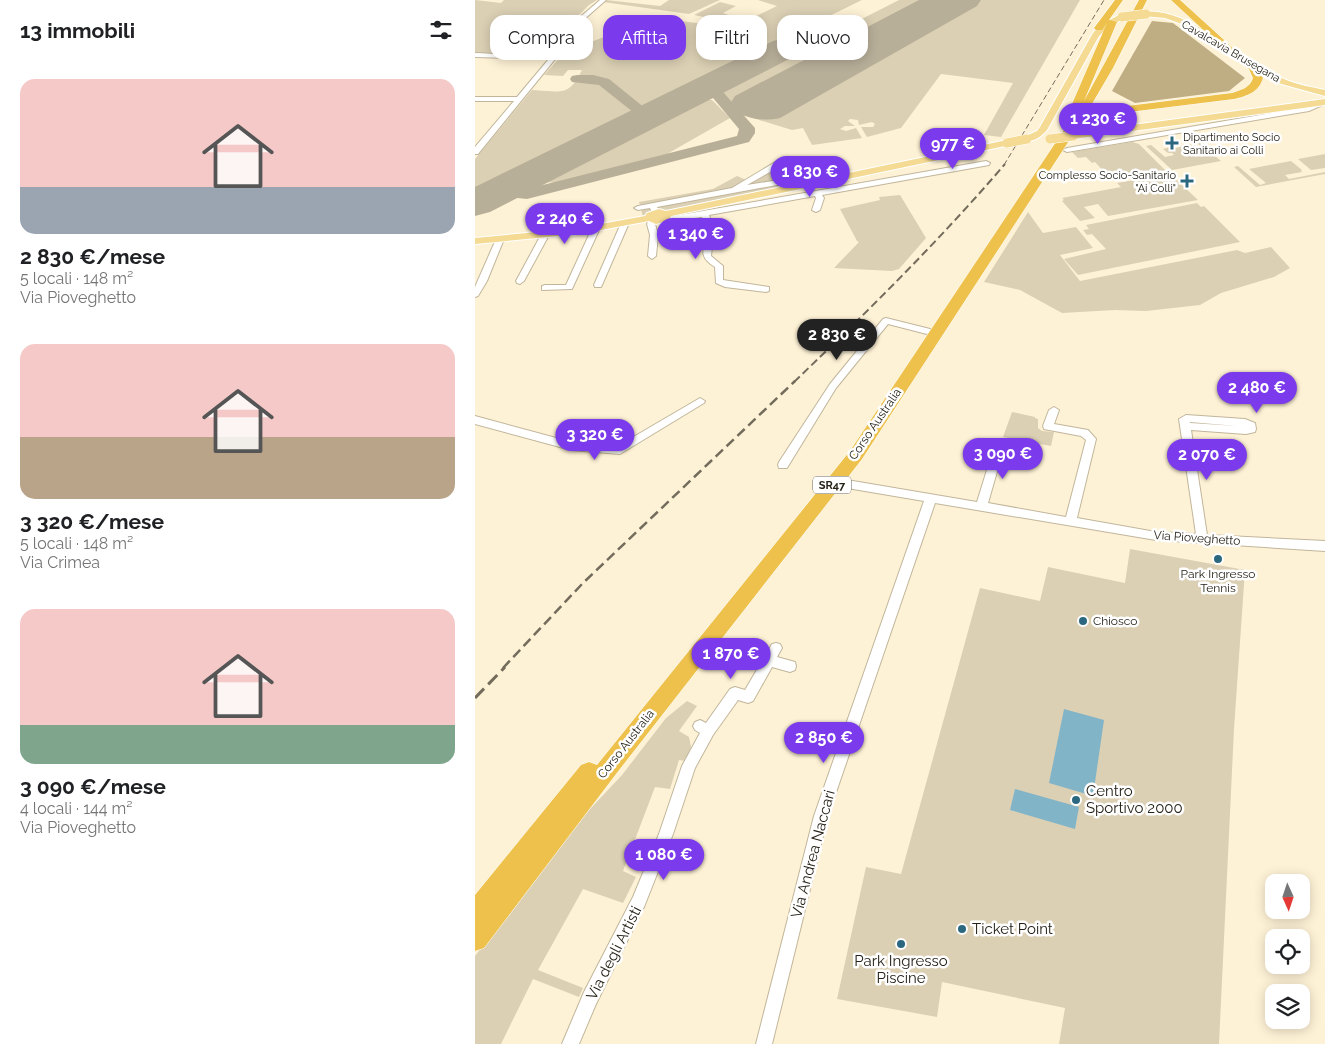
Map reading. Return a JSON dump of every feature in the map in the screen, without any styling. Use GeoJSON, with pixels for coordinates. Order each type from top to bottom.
{"type":"FeatureCollection","features":[{"type":"Feature","properties":{"kind":"highway"},"geometry":{"type":"LineString","coordinates":[[1096,35],[1102,22],[1119,0]]}},
{"type":"Feature","properties":{"kind":"highway"},"geometry":{"type":"LineString","coordinates":[[1057,143],[1093,115],[1116,109],[1233,96],[1250,90],[1257,81],[1256,72],[1175,0]]}},
{"type":"Feature","properties":{"kind":"highway","name":"Corso Australia"},"geometry":{"type":"LineString","coordinates":[[475,914],[845,451],[927,331],[1142,5]]}},
{"type":"Feature","properties":{"kind":"highway","name":"Corso Australia"},"geometry":{"type":"LineString","coordinates":[[475,940],[608,767],[855,455],[1057,143],[1081,114],[1142,5]]}},
{"type":"Feature","properties":{"kind":"highway"},"geometry":{"type":"LineString","coordinates":[[1074,110],[1112,22]]}},
{"type":"Feature","properties":{"kind":"main road","name":"Cavalcavia Brusegana"},"geometry":{"type":"LineString","coordinates":[[1025,141],[1040,133],[1046,125],[1096,35],[1112,22],[1142,5],[1182,21],[1289,84],[1325,93]]}},
{"type":"Feature","properties":{"kind":"main road"},"geometry":{"type":"LineString","coordinates":[[1256,66],[1278,83],[1284,102]]}},
{"type":"Feature","properties":{"kind":"main road","name":"Cavalcavia Brusegana"},"geometry":{"type":"LineString","coordinates":[[475,241],[545,235],[625,223],[657,215],[695,211],[1025,141],[1057,143],[1074,134],[1215,117],[1284,102],[1325,102]]}},
{"type":"Feature","properties":{"kind":"main road"},"geometry":{"type":"LineString","coordinates":[[1046,125],[1057,143]]}},
{"type":"Feature","properties":{"kind":"street"},"geometry":{"type":"LineString","coordinates":[[586,15],[603,0]]}},
{"type":"Feature","properties":{"kind":"street"},"geometry":{"type":"LineString","coordinates":[[475,56],[490,56]]}},
{"type":"Feature","properties":{"kind":"street"},"geometry":{"type":"LineString","coordinates":[[475,152],[551,60]]}},
{"type":"Feature","properties":{"kind":"street"},"geometry":{"type":"LineString","coordinates":[[475,99],[518,100]]}},
{"type":"Feature","properties":{"kind":"street"},"geometry":{"type":"LineString","coordinates":[[1057,143],[1284,102]]}},
{"type":"Feature","properties":{"kind":"street"},"geometry":{"type":"LineString","coordinates":[[638,208],[657,215],[731,192],[790,180],[780,163],[731,192]]}},
{"type":"Feature","properties":{"kind":"street"},"geometry":{"type":"LineString","coordinates":[[695,211],[705,214],[986,163]]}},
{"type":"Feature","properties":{"kind":"street"},"geometry":{"type":"LineString","coordinates":[[807,195],[812,200],[813,208],[820,198],[817,193]]}},
{"type":"Feature","properties":{"kind":"street"},"geometry":{"type":"LineString","coordinates":[[705,214],[710,229],[707,256],[709,260],[719,266],[719,281],[725,284],[766,289]]}},
{"type":"Feature","properties":{"kind":"street"},"geometry":{"type":"LineString","coordinates":[[652,256],[654,235],[651,224],[657,215]]}},
{"type":"Feature","properties":{"kind":"street"},"geometry":{"type":"LineString","coordinates":[[597,285],[625,223]]}},
{"type":"Feature","properties":{"kind":"street"},"geometry":{"type":"LineString","coordinates":[[545,288],[569,287],[596,228]]}},
{"type":"Feature","properties":{"kind":"street"},"geometry":{"type":"LineString","coordinates":[[520,281],[545,235]]}},
{"type":"Feature","properties":{"kind":"street"},"geometry":{"type":"LineString","coordinates":[[475,294],[483,281],[500,240]]}},
{"type":"Feature","properties":{"kind":"street"},"geometry":{"type":"LineString","coordinates":[[783,465],[833,386],[886,321],[927,331]]}},
{"type":"Feature","properties":{"kind":"street"},"geometry":{"type":"LineString","coordinates":[[475,420],[571,446],[620,450],[700,401]]}},
{"type":"Feature","properties":{"kind":"street"},"geometry":{"type":"LineString","coordinates":[[1054,410],[1049,426],[1084,432],[1091,439],[1070,522]]}},
{"type":"Feature","properties":{"kind":"street"},"geometry":{"type":"LineString","coordinates":[[1185,426],[1246,430],[1251,429],[1251,426],[1245,423],[1183,419],[1202,539]]}},
{"type":"Feature","properties":{"kind":"street"},"geometry":{"type":"LineString","coordinates":[[981,507],[1001,444]]}},
{"type":"Feature","properties":{"kind":"street","name":"Via Pioveghetto"},"geometry":{"type":"LineString","coordinates":[[847,484],[1156,536],[1325,546]]}},
{"type":"Feature","properties":{"kind":"street","name":"Via Andrea Naccari"},"geometry":{"type":"LineString","coordinates":[[765,1044],[821,816],[931,498]]}},
{"type":"Feature","properties":{"kind":"street"},"geometry":{"type":"LineString","coordinates":[[776,648],[769,661],[790,666]]}},
{"type":"Feature","properties":{"kind":"street","name":"Via degli Artisti"},"geometry":{"type":"LineString","coordinates":[[570,1044],[590,998],[639,902],[704,728],[735,693],[748,697],[769,661]]}},
{"type":"Feature","properties":{"kind":"shaded area"},"geometry":{"type":"Polygon","coordinates":[[[475,0],[501,3],[504,0],[597,0],[579,15],[490,15],[490,53],[475,53],[475,0]]]}},
{"type":"Feature","properties":{"kind":"shaded area"},"geometry":{"type":"Polygon","coordinates":[[[606,0],[660,6],[669,0],[720,0],[689,14],[603,2],[606,0]]]}},
{"type":"Feature","properties":{"kind":"shaded area"},"geometry":{"type":"Polygon","coordinates":[[[758,0],[862,0],[831,15],[777,15],[777,42],[767,47],[767,15],[758,15],[777,6],[758,0]]]}},
{"type":"Feature","properties":{"kind":"shaded area"},"geometry":{"type":"Polygon","coordinates":[[[899,0],[942,0],[868,40],[868,16],[899,0]]]}},
{"type":"Feature","properties":{"kind":"shaded area"},"geometry":{"type":"Polygon","coordinates":[[[966,0],[1080,0],[1001,137],[984,135],[1013,83],[941,74],[901,128],[867,137],[861,127],[873,127],[875,124],[872,122],[859,125],[858,120],[850,119],[848,121],[855,126],[845,126],[840,129],[846,131],[856,128],[862,138],[812,145],[803,128],[792,130],[743,115],[723,94],[723,90],[781,60],[831,60],[749,104],[767,110],[857,60],[868,60],[868,54],[966,0]]]}},
{"type":"Feature","properties":{"kind":"shaded area"},"geometry":{"type":"Polygon","coordinates":[[[720,2],[736,6],[723,13],[729,15],[694,15],[720,2]]]}},
{"type":"Feature","properties":{"kind":"shaded area"},"geometry":{"type":"Polygon","coordinates":[[[1152,21],[1173,23],[1245,78],[1229,91],[1135,103],[1112,91],[1152,21]]]}},
{"type":"Feature","properties":{"kind":"shaded area"},"geometry":{"type":"Polygon","coordinates":[[[686,22],[696,23],[696,60],[740,60],[475,190],[475,159],[532,90],[563,91],[568,89],[577,79],[582,70],[568,70],[563,76],[544,75],[558,60],[593,60],[593,41],[603,37],[603,60],[686,60],[686,22]]]}},
{"type":"Feature","properties":{"kind":"shaded area"},"geometry":{"type":"Polygon","coordinates":[[[703,100],[712,100],[730,118],[667,154],[555,183],[546,182],[546,179],[551,176],[703,100]]]}},
{"type":"Feature","properties":{"kind":"shaded area"},"geometry":{"type":"Polygon","coordinates":[[[1132,142],[1139,144],[1166,171],[1119,179],[1115,174],[1108,176],[1095,162],[1092,163],[1086,157],[1078,158],[1072,152],[1132,142]]]}},
{"type":"Feature","properties":{"kind":"shaded area"},"geometry":{"type":"Polygon","coordinates":[[[1197,143],[1200,143],[1221,161],[1172,170],[1146,146],[1151,145],[1165,157],[1174,155],[1163,149],[1171,147],[1173,149],[1190,144],[1195,148],[1191,149],[1194,152],[1205,150],[1197,143]]]}},
{"type":"Feature","properties":{"kind":"shaded area"},"geometry":{"type":"Polygon","coordinates":[[[1325,154],[1325,168],[1311,170],[1298,159],[1325,154]]]}},
{"type":"Feature","properties":{"kind":"shaded area"},"geometry":{"type":"Polygon","coordinates":[[[1291,161],[1302,172],[1285,175],[1289,179],[1325,172],[1325,174],[1256,187],[1234,167],[1238,166],[1260,185],[1266,183],[1249,169],[1291,161]]]}},
{"type":"Feature","properties":{"kind":"shaded area"},"geometry":{"type":"Polygon","coordinates":[[[779,166],[792,189],[643,217],[639,202],[713,189],[737,176],[751,182],[779,166]]]}},
{"type":"Feature","properties":{"kind":"shaded area"},"geometry":{"type":"Polygon","coordinates":[[[1170,174],[1198,200],[1108,216],[1098,204],[1084,207],[1095,218],[1080,221],[1062,201],[1064,200],[1062,198],[1121,187],[1117,183],[1170,174]]]}},
{"type":"Feature","properties":{"kind":"shaded area"},"geometry":{"type":"Polygon","coordinates":[[[900,195],[926,238],[899,269],[892,271],[834,268],[859,242],[840,209],[880,200],[879,197],[900,195]]]}},
{"type":"Feature","properties":{"kind":"shaded area"},"geometry":{"type":"Polygon","coordinates":[[[1197,203],[1201,207],[1204,206],[1240,242],[1078,275],[1064,259],[1106,249],[1092,234],[1087,235],[1083,230],[1089,229],[1086,225],[1197,203]]]}},
{"type":"Feature","properties":{"kind":"shaded area"},"geometry":{"type":"Polygon","coordinates":[[[1028,212],[1043,233],[1076,227],[1093,248],[1060,255],[1080,281],[1237,250],[1245,253],[1271,247],[1290,268],[1274,277],[1221,293],[1200,305],[1146,311],[1115,310],[1062,313],[1020,290],[984,282],[1028,212]]]}},
{"type":"Feature","properties":{"kind":"shaded area"},"geometry":{"type":"Polygon","coordinates":[[[1012,412],[1035,417],[1038,419],[1038,428],[1042,431],[1054,432],[1051,446],[1003,437],[1012,412]]]}},
{"type":"Feature","properties":{"kind":"shaded area","name":"Centro Sportivo 2000"},"geometry":{"type":"Polygon","coordinates":[[[1130,549],[1245,570],[1234,729],[1219,1044],[1059,1044],[1065,1008],[942,982],[937,1017],[837,999],[866,867],[901,874],[980,588],[1040,601],[1048,567],[1125,583],[1130,549]]]}},
{"type":"Feature","properties":{"kind":"shaded area"},"geometry":{"type":"Polygon","coordinates":[[[687,701],[697,706],[679,731],[689,737],[691,747],[686,761],[679,760],[670,789],[655,787],[623,871],[636,877],[623,903],[583,889],[538,970],[583,988],[579,997],[533,979],[501,1044],[475,1044],[475,956],[590,809],[622,775],[666,718],[687,701]]]}},
{"type":"Feature","properties":{"kind":"water"},"geometry":{"type":"Polygon","coordinates":[[[1064,709],[1104,720],[1093,796],[1049,783],[1064,709]]]}},
{"type":"Feature","properties":{"kind":"water"},"geometry":{"type":"Polygon","coordinates":[[[1015,789],[1079,807],[1075,829],[1010,810],[1015,789]]]}},
{"type":"Feature","properties":{"kind":"taxiway"},"geometry":{"type":"LineString","coordinates":[[577,79],[593,79],[604,82],[648,117]]}},
{"type":"Feature","properties":{"kind":"taxiway"},"geometry":{"type":"LineString","coordinates":[[515,183],[511,187],[513,193],[527,194],[743,139],[747,133],[747,128],[710,86]]}},
{"type":"Feature","properties":{"kind":"runway"},"geometry":{"type":"LineString","coordinates":[[942,0],[748,104],[767,110],[966,0]]}},
{"type":"Feature","properties":{"kind":"runway"},"geometry":{"type":"LineString","coordinates":[[475,203],[777,52]]}},
{"type":"Feature","properties":{"kind":"railway"},"geometry":{"type":"LineString","coordinates":[[1004,165],[1104,0]]}},
{"type":"Feature","properties":{"kind":"railway"},"geometry":{"type":"LineString","coordinates":[[794,382],[902,276],[1005,164]]}},
{"type":"Feature","properties":{"kind":"railway"},"geometry":{"type":"LineString","coordinates":[[503,668],[583,583],[795,381]]}},
{"type":"Feature","properties":{"kind":"railway"},"geometry":{"type":"LineString","coordinates":[[475,698],[505,667]]}},
{"type":"Feature","properties":{"kind":"place","name":"Dipartimento Socio Sanitario ai Colli"},"geometry":{"type":"Point","coordinates":[1172,143]}},
{"type":"Feature","properties":{"kind":"place","name":"Complesso Socio-Sanitario \"Ai Colli\""},"geometry":{"type":"Point","coordinates":[1187,181]}},
{"type":"Feature","properties":{"kind":"place","name":"Park Ingresso Tennis"},"geometry":{"type":"Point","coordinates":[1218,559]}},
{"type":"Feature","properties":{"kind":"place","name":"Chiosco"},"geometry":{"type":"Point","coordinates":[1083,621]}},
{"type":"Feature","properties":{"kind":"place","name":"Centro Sportivo 2000"},"geometry":{"type":"Point","coordinates":[1076,800]}},
{"type":"Feature","properties":{"kind":"place","name":"Ticket Point"},"geometry":{"type":"Point","coordinates":[962,929]}},
{"type":"Feature","properties":{"kind":"place","name":"Park Ingresso Piscine"},"geometry":{"type":"Point","coordinates":[901,944]}}]}
